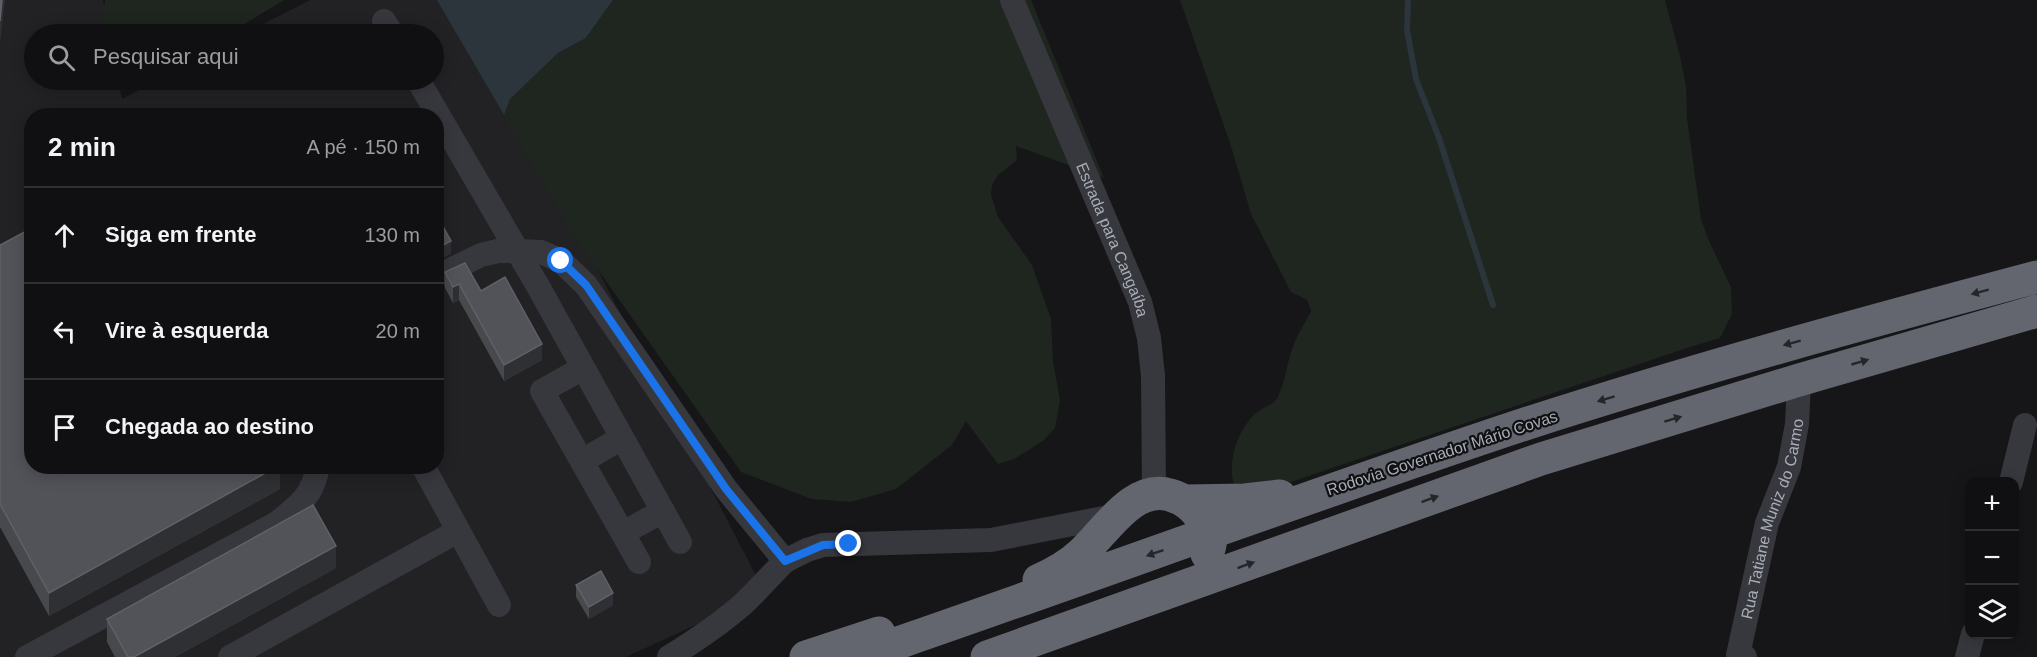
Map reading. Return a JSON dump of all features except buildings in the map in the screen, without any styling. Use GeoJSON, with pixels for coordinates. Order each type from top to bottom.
{"type":"FeatureCollection","features":[{"type":"Feature","properties":{"kind":"highway","name":"Rodovia Governador Mário Covas"},"geometry":{"type":"LineString","coordinates":[[857,657],[1211,534],[1327,491],[1524,425],[1728,361],[2037,277]]}},
{"type":"Feature","properties":{"kind":"highway"},"geometry":{"type":"LineString","coordinates":[[1013,654],[1101,634],[1132,606],[1541,459],[1799,380],[2037,311]]}},
{"type":"Feature","properties":{"kind":"highway"},"geometry":{"type":"LineString","coordinates":[[806,657],[1055,573],[1080,554],[1130,504],[1154,493],[1164,493],[1186,501],[1245,500],[1327,491]]}},
{"type":"Feature","properties":{"kind":"highway"},"geometry":{"type":"LineString","coordinates":[[1013,654],[1034,625],[1189,570],[1203,562],[1211,545],[1211,534],[1198,513],[1186,501]]}},
{"type":"Feature","properties":{"kind":"street","name":"Estrada para Cangaíba"},"geometry":{"type":"LineString","coordinates":[[1012,0],[1140,302],[1149,338],[1153,376],[1154,493]]}},
{"type":"Feature","properties":{"kind":"street"},"geometry":{"type":"LineString","coordinates":[[424,90],[434,108]]}},
{"type":"Feature","properties":{"kind":"street"},"geometry":{"type":"LineString","coordinates":[[444,125],[517,250],[680,542]]}},
{"type":"Feature","properties":{"kind":"street"},"geometry":{"type":"LineString","coordinates":[[444,274],[481,255],[498,251],[541,252],[561,261],[586,285],[726,489],[785,561]]}},
{"type":"Feature","properties":{"kind":"street"},"geometry":{"type":"LineString","coordinates":[[583,368],[542,391],[639,562]]}},
{"type":"Feature","properties":{"kind":"street","name":"Rua Tatiane Muniz do Carmo"},"geometry":{"type":"LineString","coordinates":[[1741,656],[1767,523],[1789,466],[1797,424],[1799,380]]}},
{"type":"Feature","properties":{"kind":"street"},"geometry":{"type":"LineString","coordinates":[[2012,477],[2025,425]]}},
{"type":"Feature","properties":{"kind":"street"},"geometry":{"type":"LineString","coordinates":[[582,461],[622,438]]}},
{"type":"Feature","properties":{"kind":"street"},"geometry":{"type":"LineString","coordinates":[[27,657],[277,522],[304,500],[315,483],[317,474]]}},
{"type":"Feature","properties":{"kind":"street"},"geometry":{"type":"LineString","coordinates":[[427,474],[499,605]]}},
{"type":"Feature","properties":{"kind":"street"},"geometry":{"type":"LineString","coordinates":[[622,533],[663,511]]}},
{"type":"Feature","properties":{"kind":"street"},"geometry":{"type":"LineString","coordinates":[[669,657],[702,637],[725,619],[785,561],[823,545],[991,540],[1119,515]]}},
{"type":"Feature","properties":{"kind":"street"},"geometry":{"type":"LineString","coordinates":[[230,657],[458,531]]}},
{"type":"Feature","properties":{"kind":"street"},"geometry":{"type":"LineString","coordinates":[[1967,657],[1971,639]]}},
{"type":"Feature","properties":{"kind":"shaded area"},"geometry":{"type":"Polygon","coordinates":[[[0,0],[103,0],[107,24],[24,24],[24,90],[120,90],[122,99],[139,90],[444,90],[444,24],[263,24],[310,0],[458,0],[765,593],[626,657],[0,657],[0,0]]]}},
{"type":"Feature","properties":{"kind":"shaded area"},"geometry":{"type":"Polygon","coordinates":[[[105,0],[284,0],[244,24],[101,24],[105,0]]]}},
{"type":"Feature","properties":{"kind":"shaded area"},"geometry":{"type":"Polygon","coordinates":[[[436,0],[504,115],[509,99],[558,53],[586,38],[613,0],[1031,0],[1104,178],[1016,146],[1017,160],[998,175],[992,185],[991,194],[998,217],[1032,265],[1051,319],[1053,361],[1060,401],[1055,428],[1043,441],[1014,459],[998,464],[966,421],[952,445],[896,489],[851,502],[812,499],[741,472],[572,233],[436,0]]]}},
{"type":"Feature","properties":{"kind":"shaded area"},"geometry":{"type":"Polygon","coordinates":[[[437,0],[613,0],[586,38],[558,53],[510,99],[504,115],[437,0]]]}},
{"type":"Feature","properties":{"kind":"shaded area"},"geometry":{"type":"Polygon","coordinates":[[[1180,0],[1665,0],[1686,86],[1687,118],[1701,219],[1731,287],[1732,314],[1720,338],[1255,494],[1235,488],[1232,469],[1239,438],[1249,420],[1278,397],[1294,344],[1311,311],[1307,300],[1291,292],[1251,214],[1231,146],[1180,0]]]}},
{"type":"Feature","properties":{"kind":"waterway"},"geometry":{"type":"LineString","coordinates":[[1408,0],[1407,30],[1416,79],[1439,138],[1493,305]]}},
{"type":"Feature","properties":{"kind":"route"},"geometry":{"type":"LineString","coordinates":[[561,261],[586,285],[726,489],[785,561],[823,545],[849,544]]}}]}
